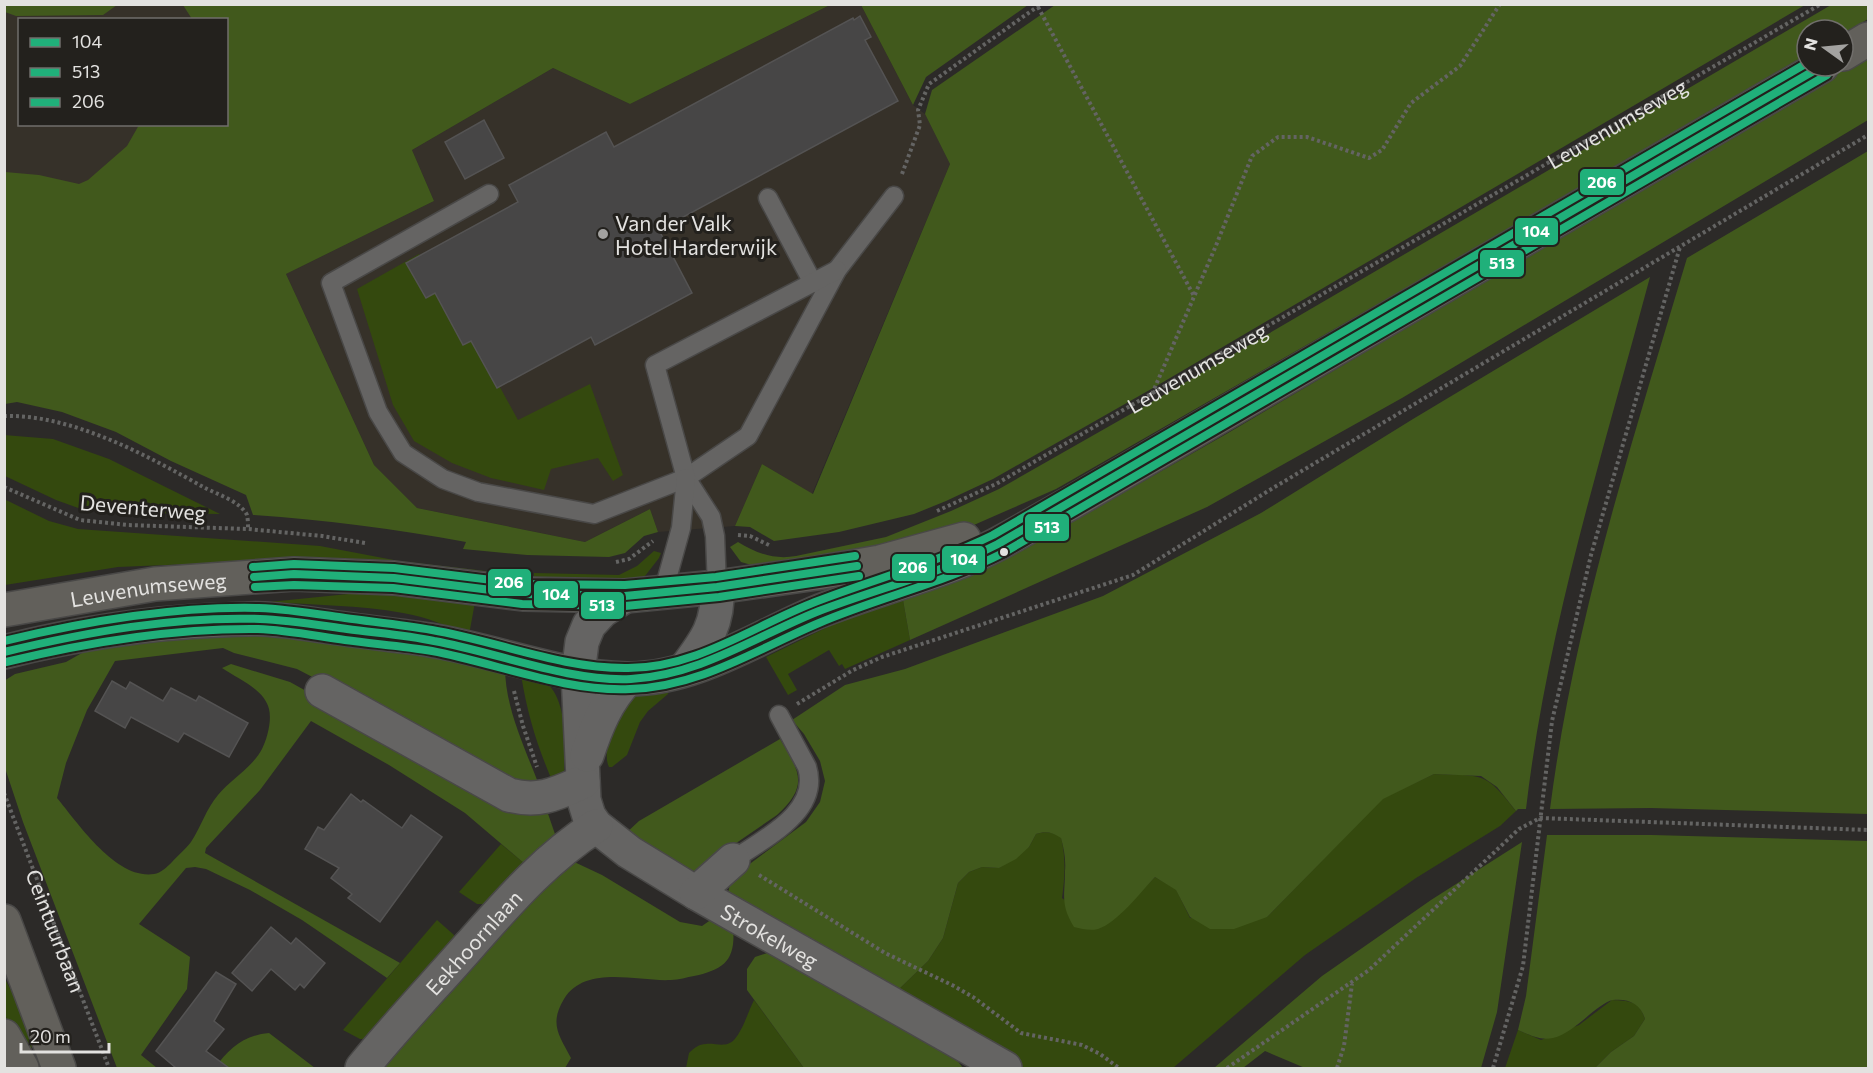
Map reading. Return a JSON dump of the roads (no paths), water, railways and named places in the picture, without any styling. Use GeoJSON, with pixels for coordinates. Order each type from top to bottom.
{"type":"FeatureCollection","features":[{"type":"Feature","properties":{"kind":"main road"},"geometry":{"type":"LineString","coordinates":[[1855,47],[1869,39]]}},
{"type":"Feature","properties":{"kind":"main road","name":"Leuvenumseweg"},"geometry":{"type":"LineString","coordinates":[[4,652],[135,627],[196,621],[264,619],[432,640],[543,668],[578,674],[628,679],[657,676],[684,669],[734,651],[842,602],[955,564],[1001,542],[1801,78]]}},
{"type":"Feature","properties":{"kind":"main road","name":"Leuvenumseweg"},"geometry":{"type":"LineString","coordinates":[[4,610],[155,584],[294,574],[394,578],[523,594],[625,596],[717,587],[880,562],[950,543],[1071,503]]}},
{"type":"Feature","properties":{"kind":"main road"},"geometry":{"type":"LineString","coordinates":[[4,921],[59,1068]]}},
{"type":"Feature","properties":{"kind":"main road"},"geometry":{"type":"LineString","coordinates":[[4,1036],[22,1068]]}},
{"type":"Feature","properties":{"kind":"street"},"geometry":{"type":"LineString","coordinates":[[684,669],[704,645],[713,628],[717,587]]}},
{"type":"Feature","properties":{"kind":"street","name":"Strokelweg"},"geometry":{"type":"LineString","coordinates":[[625,596],[602,611],[589,625],[582,642],[578,674],[584,800],[589,816],[596,826],[629,852],[696,893],[1005,1068]]}},
{"type":"Feature","properties":{"kind":"street"},"geometry":{"type":"LineString","coordinates":[[322,691],[509,795],[532,799],[549,796],[583,772],[602,717],[621,686],[628,679]]}},
{"type":"Feature","properties":{"kind":"street","name":"Eekhoornlaan"},"geometry":{"type":"LineString","coordinates":[[362,1068],[506,904],[544,865],[570,843],[596,826]]}},
{"type":"Feature","properties":{"kind":"street"},"geometry":{"type":"LineString","coordinates":[[696,893],[733,860]]}},
{"type":"Feature","properties":{"kind":"lane"},"geometry":{"type":"LineString","coordinates":[[489,194],[331,283],[378,412],[403,453],[444,479],[478,492],[594,513],[686,478],[748,436],[837,270],[894,196]]}},
{"type":"Feature","properties":{"kind":"lane"},"geometry":{"type":"LineString","coordinates":[[768,198],[813,283]]}},
{"type":"Feature","properties":{"kind":"lane"},"geometry":{"type":"LineString","coordinates":[[717,587],[715,536],[711,517],[686,478],[655,365],[837,270]]}},
{"type":"Feature","properties":{"kind":"lane"},"geometry":{"type":"LineString","coordinates":[[663,592],[682,519],[686,478]]}},
{"type":"Feature","properties":{"kind":"lane"},"geometry":{"type":"LineString","coordinates":[[733,860],[795,815],[802,806],[808,791],[810,776],[807,767],[779,715]]}},
{"type":"Feature","properties":{"kind":"place","name":"Van der Valk Hotel Harderwijk"},"geometry":{"type":"Point","coordinates":[603,234]}}]}
